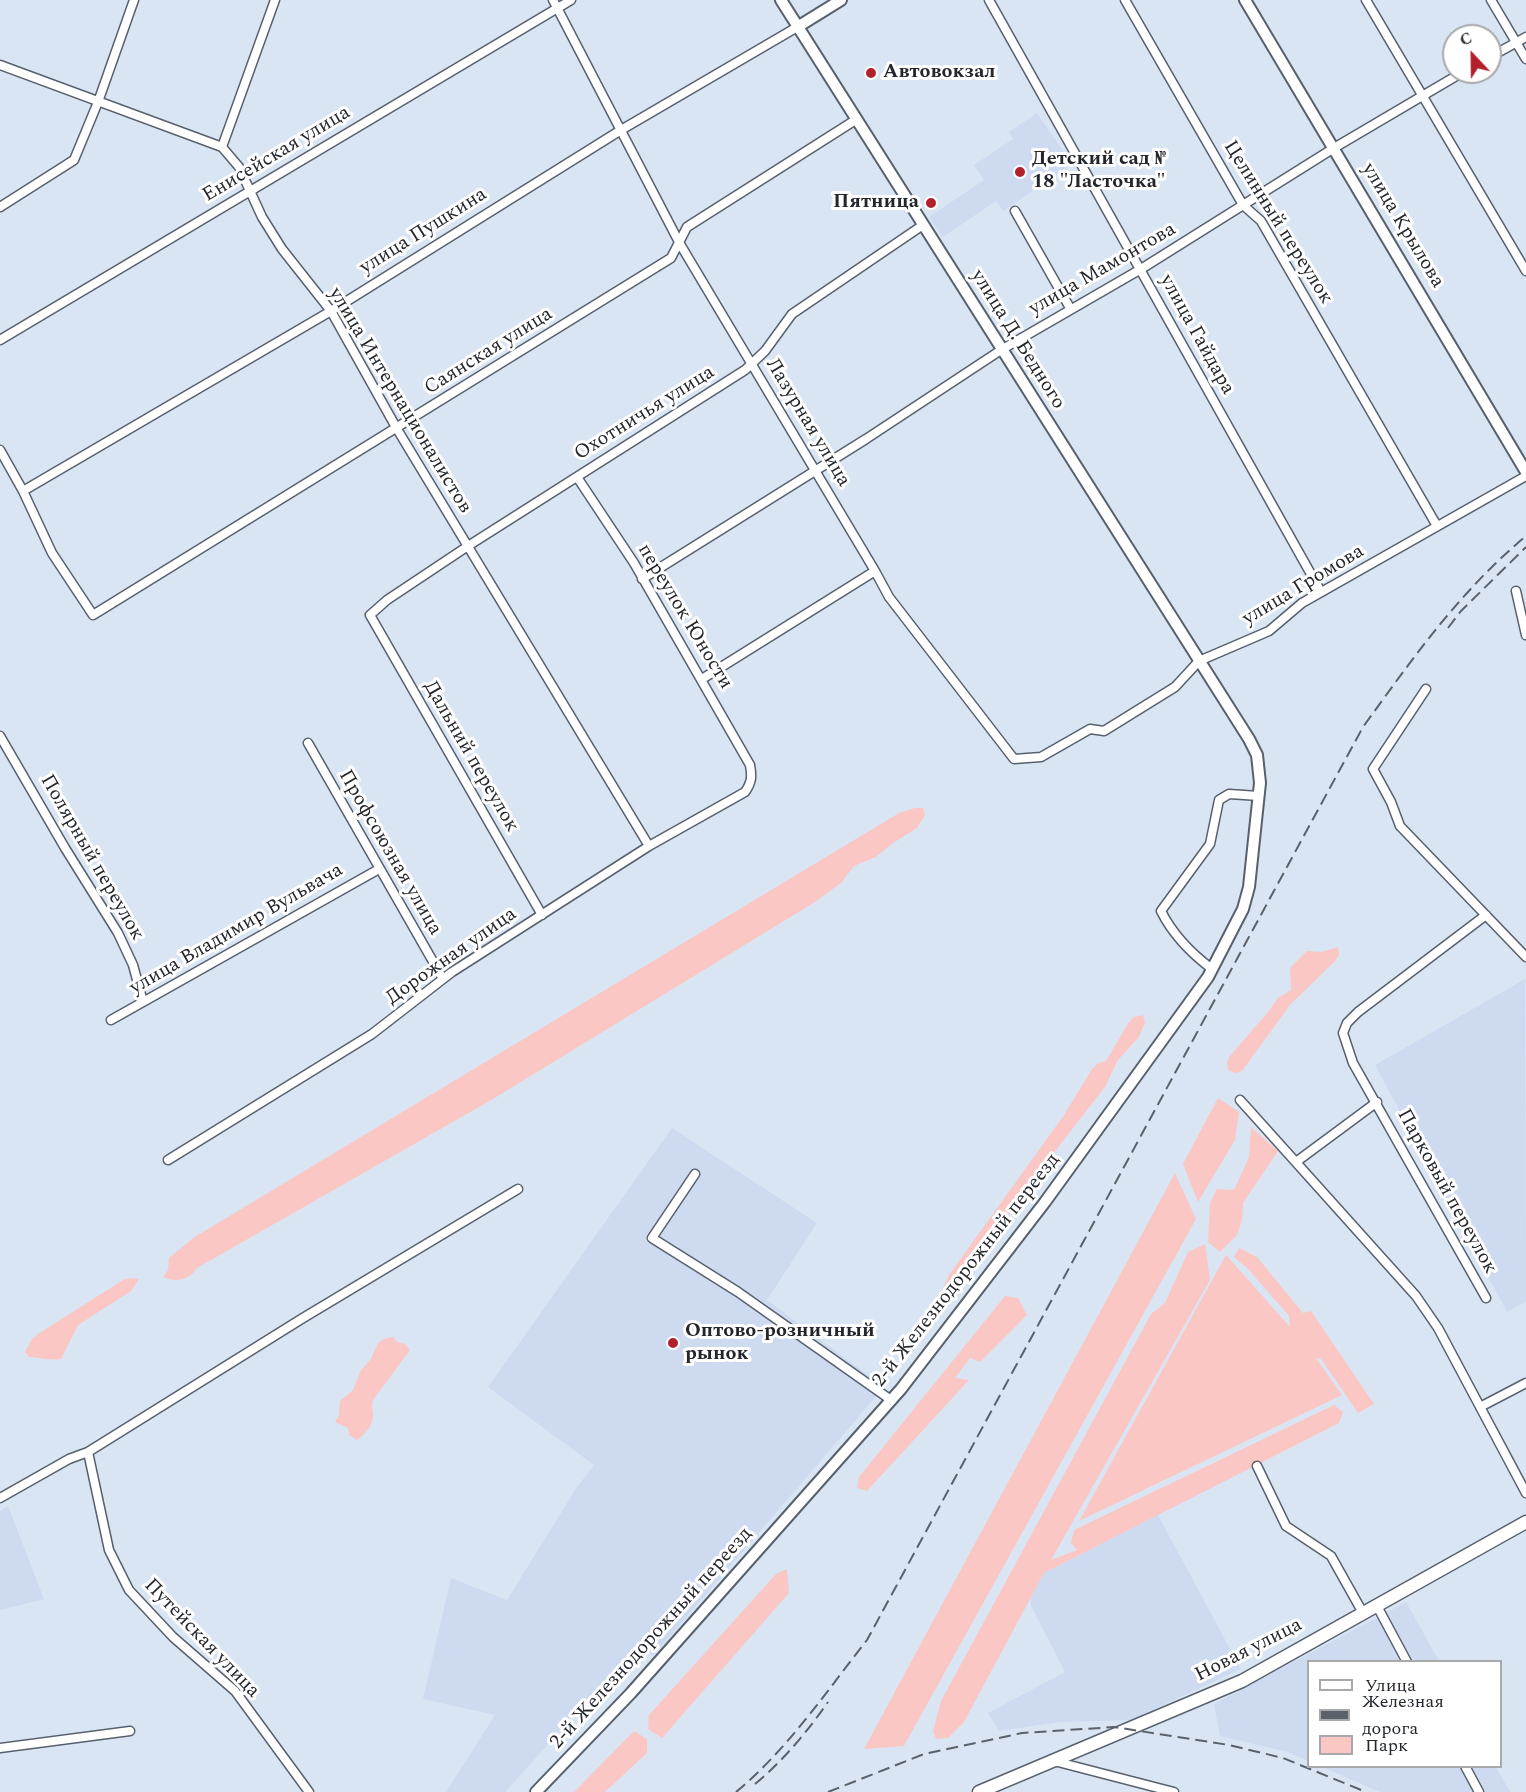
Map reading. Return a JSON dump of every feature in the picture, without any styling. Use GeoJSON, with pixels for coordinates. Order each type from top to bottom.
{"type":"FeatureCollection","features":[{"type":"Feature","properties":{"kind":"main road","name":"Новая улица"},"geometry":{"type":"LineString","coordinates":[[979,1792],[1242,1680],[1526,1522]]}},
{"type":"Feature","properties":{"kind":"street"},"geometry":{"type":"LineString","coordinates":[[0,207],[74,160],[135,0]]}},
{"type":"Feature","properties":{"kind":"street"},"geometry":{"type":"LineString","coordinates":[[0,65],[222,147],[275,0]]}},
{"type":"Feature","properties":{"kind":"street","name":"Енисейская улица"},"geometry":{"type":"LineString","coordinates":[[0,340],[555,4],[571,0]]}},
{"type":"Feature","properties":{"kind":"street","name":"улица Д. Бедного"},"geometry":{"type":"LineString","coordinates":[[781,0],[1223,700]]}},
{"type":"Feature","properties":{"kind":"street","name":"улица Пушкина"},"geometry":{"type":"LineString","coordinates":[[23,491],[331,311],[621,130],[841,0]]}},
{"type":"Feature","properties":{"kind":"street","name":"улица Гайдара"},"geometry":{"type":"LineString","coordinates":[[988,0],[1321,592]]}},
{"type":"Feature","properties":{"kind":"street","name":"Целинный переулок"},"geometry":{"type":"LineString","coordinates":[[1125,0],[1243,205],[1261,221],[1437,526]]}},
{"type":"Feature","properties":{"kind":"street","name":"улица Крылова"},"geometry":{"type":"LineString","coordinates":[[1245,0],[1526,474]]}},
{"type":"Feature","properties":{"kind":"street"},"geometry":{"type":"LineString","coordinates":[[1366,0],[1526,271]]}},
{"type":"Feature","properties":{"kind":"street"},"geometry":{"type":"LineString","coordinates":[[1491,0],[1526,59]]}},
{"type":"Feature","properties":{"kind":"street","name":"Лазурная улица"},"geometry":{"type":"LineString","coordinates":[[555,4],[680,244],[816,470],[889,597],[1014,759],[1041,757],[1090,729],[1104,731]]}},
{"type":"Feature","properties":{"kind":"street"},"geometry":{"type":"LineString","coordinates":[[1502,50],[1526,37]]}},
{"type":"Feature","properties":{"kind":"street","name":"улица Мамонтова"},"geometry":{"type":"LineString","coordinates":[[642,579],[1001,350],[1141,269],[1442,83]]}},
{"type":"Feature","properties":{"kind":"street","name":"Саянская улица"},"geometry":{"type":"LineString","coordinates":[[23,491],[52,553],[93,615],[671,258],[687,227],[857,119]]}},
{"type":"Feature","properties":{"kind":"street","name":"улица Интернационалистов"},"geometry":{"type":"LineString","coordinates":[[222,147],[239,167],[262,218],[282,249],[331,311],[397,429],[649,846]]}},
{"type":"Feature","properties":{"kind":"street"},"geometry":{"type":"LineString","coordinates":[[1015,211],[1070,308]]}},
{"type":"Feature","properties":{"kind":"street","name":"Охотничья улица"},"geometry":{"type":"LineString","coordinates":[[370,615],[387,600],[468,546],[745,370],[765,351],[792,315],[923,225]]}},
{"type":"Feature","properties":{"kind":"street"},"geometry":{"type":"LineString","coordinates":[[0,450],[23,491]]}},
{"type":"Feature","properties":{"kind":"street","name":"улица Громова"},"geometry":{"type":"LineString","coordinates":[[1104,731],[1175,687],[1199,661],[1269,631],[1302,603],[1526,474]]}},
{"type":"Feature","properties":{"kind":"street","name":"переулок Юности"},"geometry":{"type":"LineString","coordinates":[[576,477],[634,563],[702,679],[750,765],[752,779]]}},
{"type":"Feature","properties":{"kind":"street"},"geometry":{"type":"LineString","coordinates":[[702,679],[875,571]]}},
{"type":"Feature","properties":{"kind":"street"},"geometry":{"type":"LineString","coordinates":[[1515,591],[1526,635]]}},
{"type":"Feature","properties":{"kind":"street","name":"Дальний переулок"},"geometry":{"type":"LineString","coordinates":[[370,615],[542,915]]}},
{"type":"Feature","properties":{"kind":"street"},"geometry":{"type":"LineString","coordinates":[[1426,689],[1373,769],[1391,802],[1400,826],[1526,957]]}},
{"type":"Feature","properties":{"kind":"street","name":"2-й Железнодорожный переезд"},"geometry":{"type":"LineString","coordinates":[[536,1792],[635,1688],[891,1400],[1045,1202],[1212,969],[1247,899],[1260,783],[1257,755],[1223,700]]}},
{"type":"Feature","properties":{"kind":"street","name":"Полярный переулок"},"geometry":{"type":"LineString","coordinates":[[0,736],[118,933],[133,965],[143,1002]]}},
{"type":"Feature","properties":{"kind":"street","name":"Профсоюзная улица"},"geometry":{"type":"LineString","coordinates":[[308,742],[443,979]]}},
{"type":"Feature","properties":{"kind":"street","name":"Дорожная улица"},"geometry":{"type":"LineString","coordinates":[[168,1160],[372,1034],[443,979],[649,846],[745,792],[752,779]]}},
{"type":"Feature","properties":{"kind":"street"},"geometry":{"type":"LineString","coordinates":[[1212,969],[1167,923],[1161,911],[1210,844],[1219,800],[1229,794],[1259,796]]}},
{"type":"Feature","properties":{"kind":"street","name":"улица Владимир Вульвача"},"geometry":{"type":"LineString","coordinates":[[111,1020],[379,868]]}},
{"type":"Feature","properties":{"kind":"street","name":"Парковый переулок"},"geometry":{"type":"LineString","coordinates":[[1486,915],[1407,973],[1347,1023],[1343,1033],[1353,1063],[1486,1298]]}},
{"type":"Feature","properties":{"kind":"street"},"geometry":{"type":"LineString","coordinates":[[1240,1100],[1416,1296],[1438,1328],[1526,1493]]}},
{"type":"Feature","properties":{"kind":"street","name":"Парковый переулок"},"geometry":{"type":"LineString","coordinates":[[1296,1162],[1377,1102]]}},
{"type":"Feature","properties":{"kind":"street"},"geometry":{"type":"LineString","coordinates":[[695,1174],[652,1238],[738,1292],[891,1400]]}},
{"type":"Feature","properties":{"kind":"street"},"geometry":{"type":"LineString","coordinates":[[0,1498],[69,1459],[88,1452],[303,1318],[518,1189]]}},
{"type":"Feature","properties":{"kind":"street"},"geometry":{"type":"LineString","coordinates":[[1480,1407],[1526,1383]]}},
{"type":"Feature","properties":{"kind":"street","name":"Путейская улица"},"geometry":{"type":"LineString","coordinates":[[88,1452],[109,1550],[129,1590],[173,1637],[235,1691],[309,1792]]}},
{"type":"Feature","properties":{"kind":"street"},"geometry":{"type":"LineString","coordinates":[[1257,1466],[1286,1526],[1331,1556],[1363,1613]]}},
{"type":"Feature","properties":{"kind":"street"},"geometry":{"type":"LineString","coordinates":[[1377,1606],[1406,1660]]}},
{"type":"Feature","properties":{"kind":"street"},"geometry":{"type":"LineString","coordinates":[[0,1748],[130,1731]]}},
{"type":"Feature","properties":{"kind":"street"},"geometry":{"type":"LineString","coordinates":[[1054,1761],[1174,1792]]}},
{"type":"Feature","properties":{"kind":"street"},"geometry":{"type":"LineString","coordinates":[[1466,1768],[1479,1792]]}},
{"type":"Feature","properties":{"kind":"shaded area","name":"Детский сад № 18 \"Ласточка\""},"geometry":{"type":"Polygon","coordinates":[[[1037,113],[1072,164],[1003,211],[996,201],[943,237],[929,217],[984,180],[974,165],[1013,139],[1009,132],[1037,113]]]}},
{"type":"Feature","properties":{"kind":"shaded area"},"geometry":{"type":"Polygon","coordinates":[[[1525,979],[1526,1301],[1507,1312],[1375,1065],[1525,979]]]}},
{"type":"Feature","properties":{"kind":"shaded area","name":"Оптово-розничный рынок"},"geometry":{"type":"Polygon","coordinates":[[[672,1128],[817,1223],[767,1300],[884,1387],[653,1656],[639,1643],[505,1792],[446,1792],[495,1715],[423,1699],[451,1578],[507,1600],[577,1487],[594,1465],[488,1387],[672,1128]]]}},
{"type":"Feature","properties":{"kind":"shaded area"},"geometry":{"type":"Polygon","coordinates":[[[8,1506],[44,1599],[0,1610],[0,1511],[8,1506]]]}},
{"type":"Feature","properties":{"kind":"shaded area"},"geometry":{"type":"Polygon","coordinates":[[[1158,1515],[1241,1669],[1131,1720],[1060,1722],[999,1731],[988,1713],[1065,1672],[1031,1606],[1030,1599],[1044,1573],[1158,1515]]]}},
{"type":"Feature","properties":{"kind":"shaded area"},"geometry":{"type":"Polygon","coordinates":[[[1406,1602],[1438,1660],[1307,1660],[1307,1761],[1288,1752],[1220,1736],[1214,1704],[1406,1602]]]}},
{"type":"Feature","properties":{"kind":"shaded area"},"geometry":{"type":"Polygon","coordinates":[[[1324,1768],[1497,1768],[1510,1792],[1380,1792],[1324,1768]]]}},
{"type":"Feature","properties":{"kind":"green space"},"geometry":{"type":"Polygon","coordinates":[[[923,808],[925,815],[917,828],[876,857],[854,866],[841,883],[815,902],[493,1099],[197,1268],[186,1278],[172,1280],[163,1277],[168,1270],[169,1258],[193,1238],[899,813],[923,808]]]}},
{"type":"Feature","properties":{"kind":"green space"},"geometry":{"type":"Polygon","coordinates":[[[1338,947],[1339,955],[1335,961],[1290,1005],[1242,1071],[1235,1073],[1228,1070],[1227,1062],[1230,1056],[1278,998],[1291,990],[1290,968],[1307,951],[1322,952],[1338,947]]]}},
{"type":"Feature","properties":{"kind":"green space"},"geometry":{"type":"Polygon","coordinates":[[[1143,1015],[1145,1022],[1139,1037],[1118,1060],[1105,1087],[1028,1186],[956,1291],[950,1296],[942,1296],[949,1275],[1064,1115],[1092,1069],[1098,1063],[1106,1061],[1129,1022],[1134,1017],[1143,1015]]]}},
{"type":"Feature","properties":{"kind":"green space"},"geometry":{"type":"Polygon","coordinates":[[[1218,1098],[1239,1112],[1235,1140],[1198,1202],[1183,1164],[1218,1098]]]}},
{"type":"Feature","properties":{"kind":"green space"},"geometry":{"type":"Polygon","coordinates":[[[1251,1127],[1278,1151],[1243,1203],[1242,1219],[1237,1235],[1220,1252],[1208,1242],[1210,1203],[1217,1189],[1234,1190],[1249,1157],[1251,1127]]]}},
{"type":"Feature","properties":{"kind":"green space"},"geometry":{"type":"Polygon","coordinates":[[[1175,1173],[1196,1219],[904,1746],[864,1749],[1175,1173]]]}},
{"type":"Feature","properties":{"kind":"green space"},"geometry":{"type":"Polygon","coordinates":[[[1205,1244],[1210,1280],[1051,1560],[1077,1550],[1071,1543],[1074,1530],[1334,1405],[1343,1412],[1339,1423],[1044,1573],[964,1722],[948,1738],[936,1739],[933,1731],[941,1701],[1151,1314],[1165,1303],[1188,1252],[1205,1244]]]}},
{"type":"Feature","properties":{"kind":"green space"},"geometry":{"type":"Polygon","coordinates":[[[1239,1248],[1257,1257],[1303,1313],[1311,1311],[1374,1404],[1358,1413],[1321,1359],[1316,1358],[1342,1395],[1079,1521],[1226,1255],[1290,1327],[1289,1316],[1249,1270],[1234,1257],[1239,1248]]]}},
{"type":"Feature","properties":{"kind":"green space"},"geometry":{"type":"Polygon","coordinates":[[[139,1279],[131,1291],[78,1325],[61,1359],[29,1357],[25,1352],[32,1339],[38,1334],[123,1280],[139,1279]]]}},
{"type":"Feature","properties":{"kind":"green space"},"geometry":{"type":"Polygon","coordinates":[[[1005,1296],[1018,1298],[1027,1315],[980,1362],[970,1358],[955,1378],[969,1380],[867,1491],[857,1488],[859,1477],[1005,1296]]]}},
{"type":"Feature","properties":{"kind":"green space"},"geometry":{"type":"Polygon","coordinates":[[[393,1337],[410,1350],[373,1400],[372,1422],[357,1440],[349,1435],[348,1428],[335,1422],[339,1415],[340,1401],[353,1390],[361,1370],[371,1359],[378,1343],[393,1337]]]}},
{"type":"Feature","properties":{"kind":"green space"},"geometry":{"type":"Polygon","coordinates":[[[787,1569],[789,1593],[662,1738],[648,1729],[649,1715],[776,1574],[787,1569]]]}},
{"type":"Feature","properties":{"kind":"green space"},"geometry":{"type":"Polygon","coordinates":[[[634,1731],[647,1739],[647,1753],[605,1792],[574,1792],[634,1731]]]}},
{"type":"Feature","properties":{"kind":"railway"},"geometry":{"type":"LineString","coordinates":[[736,1792],[755,1776],[789,1739],[867,1640],[1363,727],[1438,626],[1480,579],[1526,536]]}},
{"type":"Feature","properties":{"kind":"railway"},"geometry":{"type":"LineString","coordinates":[[1448,628],[1461,611],[1526,547]]}},
{"type":"Feature","properties":{"kind":"railway"},"geometry":{"type":"LineString","coordinates":[[755,1784],[794,1746],[828,1702]]}},
{"type":"Feature","properties":{"kind":"railway"},"geometry":{"type":"LineString","coordinates":[[828,1792],[924,1754],[1022,1733],[1114,1727],[1229,1745],[1283,1758],[1307,1768]]}},
{"type":"Feature","properties":{"kind":"railway"},"geometry":{"type":"LineString","coordinates":[[1307,1768],[1366,1792]]}},
{"type":"Feature","properties":{"kind":"place","name":"Автовокзал"},"geometry":{"type":"Point","coordinates":[871,73]}},
{"type":"Feature","properties":{"kind":"place","name":"Детский сад № 18 \"Ласточка\""},"geometry":{"type":"Point","coordinates":[1020,172]}},
{"type":"Feature","properties":{"kind":"place","name":"Пятница"},"geometry":{"type":"Point","coordinates":[931,203]}},
{"type":"Feature","properties":{"kind":"place","name":"Оптово-розничный рынок"},"geometry":{"type":"Point","coordinates":[673,1343]}}]}
